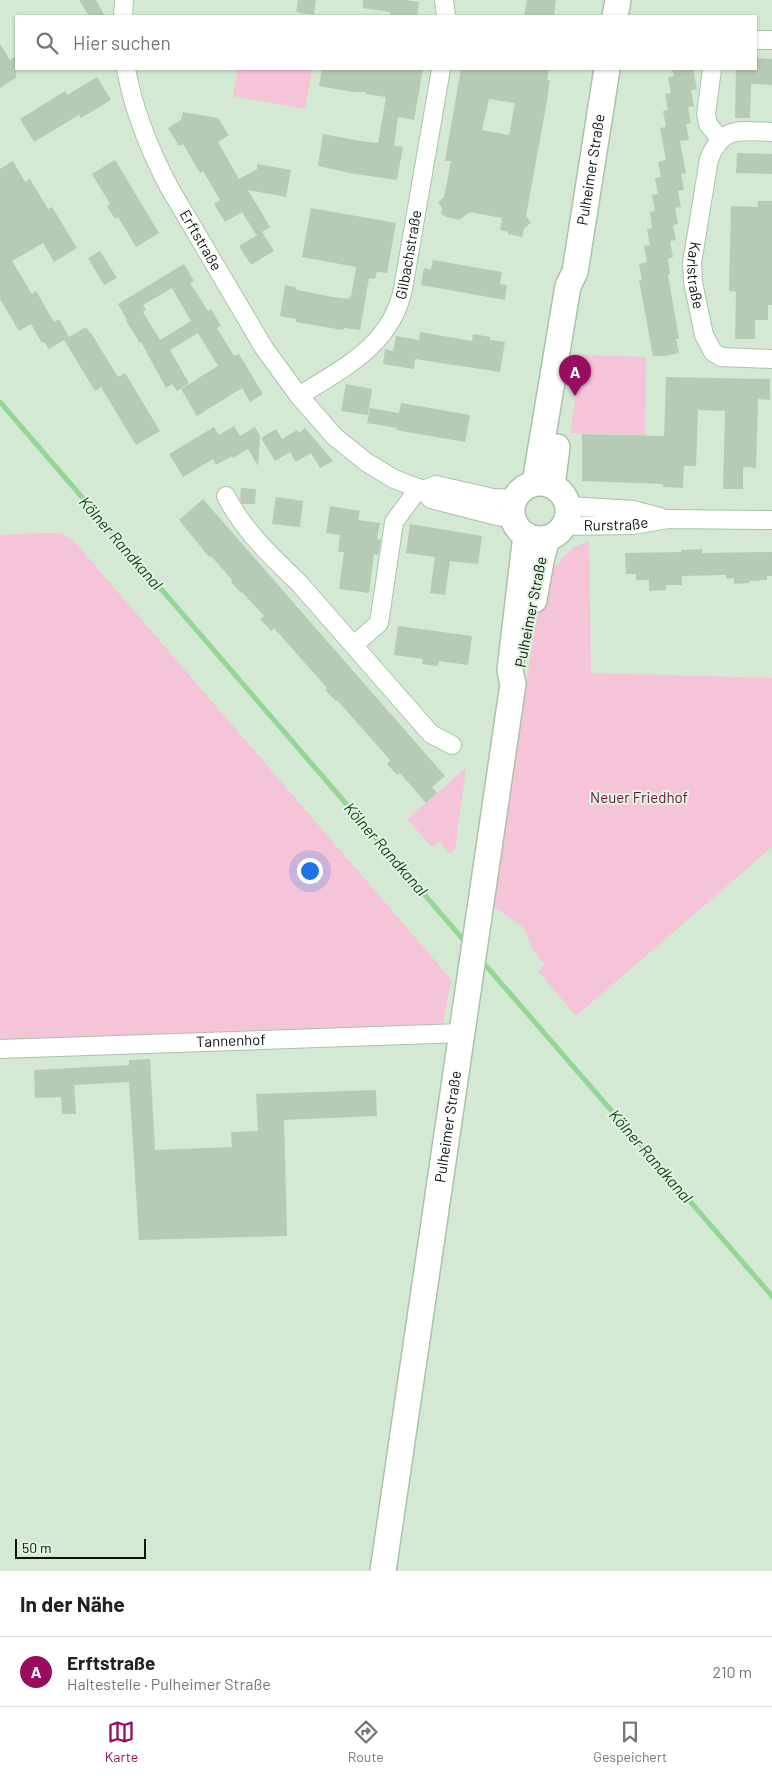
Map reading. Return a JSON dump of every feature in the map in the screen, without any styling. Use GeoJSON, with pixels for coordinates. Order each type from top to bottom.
{"type":"FeatureCollection","features":[{"type":"Feature","properties":{"kind":"main road"},"geometry":{"type":"LineString","coordinates":[[615,15],[618,0]]}},
{"type":"Feature","properties":{"kind":"main road","name":"Pulheimer Straße"},"geometry":{"type":"LineString","coordinates":[[544,484],[579,285],[575,272],[607,70]]}},
{"type":"Feature","properties":{"kind":"main road"},"geometry":{"type":"LineString","coordinates":[[544,484],[560,490],[565,497],[539,520],[526,486],[544,484]]}},
{"type":"Feature","properties":{"kind":"main road","name":"Pulheimer Straße"},"geometry":{"type":"LineString","coordinates":[[383,1571],[513,684],[510,670],[539,520]]}},
{"type":"Feature","properties":{"kind":"street"},"geometry":{"type":"LineString","coordinates":[[123,15],[124,0]]}},
{"type":"Feature","properties":{"kind":"street"},"geometry":{"type":"LineString","coordinates":[[444,0],[446,15]]}},
{"type":"Feature","properties":{"kind":"street"},"geometry":{"type":"LineString","coordinates":[[757,40],[772,40]]}},
{"type":"Feature","properties":{"kind":"street","name":"Erftstraße"},"geometry":{"type":"LineString","coordinates":[[126,70],[133,104],[145,139],[182,210],[264,348],[299,396],[324,426],[355,454],[394,479],[421,489],[432,499],[539,520]]}},
{"type":"Feature","properties":{"kind":"street","name":"Gilbachstraße"},"geometry":{"type":"LineString","coordinates":[[299,396],[362,354],[386,330],[395,316],[404,288],[441,70]]}},
{"type":"Feature","properties":{"kind":"street"},"geometry":{"type":"LineString","coordinates":[[712,70],[706,114],[708,124],[720,139],[730,133],[742,131],[772,132]]}},
{"type":"Feature","properties":{"kind":"street","name":"Karlstraße"},"geometry":{"type":"LineString","coordinates":[[720,139],[709,159],[692,263],[693,282],[704,335],[713,352],[721,357],[772,359]]}},
{"type":"Feature","properties":{"kind":"street"},"geometry":{"type":"LineString","coordinates":[[354,645],[379,623],[394,522],[421,489]]}},
{"type":"Feature","properties":{"kind":"street"},"geometry":{"type":"LineString","coordinates":[[226,496],[235,514],[275,560],[299,583],[431,734],[452,745]]}},
{"type":"Feature","properties":{"kind":"street","name":"Rurstraße"},"geometry":{"type":"LineString","coordinates":[[539,520],[632,525],[668,519],[772,520]]}},
{"type":"Feature","properties":{"kind":"street","name":"Tannenhof"},"geometry":{"type":"LineString","coordinates":[[0,1049],[462,1033]]}},
{"type":"Feature","properties":{"kind":"green space"},"geometry":{"type":"Polygon","coordinates":[[[238,70],[312,70],[305,109],[233,96],[238,70]]]}},
{"type":"Feature","properties":{"kind":"green space"},"geometry":{"type":"Polygon","coordinates":[[[582,355],[646,357],[645,435],[570,433],[582,355]]]}},
{"type":"Feature","properties":{"kind":"green space"},"geometry":{"type":"Polygon","coordinates":[[[61,533],[73,540],[438,964],[451,980],[443,1024],[436,1027],[0,1042],[0,535],[61,533]]]}},
{"type":"Feature","properties":{"kind":"green space","name":"Neuer Friedhof"},"geometry":{"type":"Polygon","coordinates":[[[589,541],[591,673],[772,678],[772,847],[576,1016],[538,971],[545,965],[533,950],[524,928],[494,907],[493,894],[512,753],[528,672],[545,564],[558,565],[571,550],[589,541]]]}},
{"type":"Feature","properties":{"kind":"green space"},"geometry":{"type":"Polygon","coordinates":[[[466,768],[455,849],[450,854],[439,841],[432,847],[407,819],[466,768]]]}},
{"type":"Feature","properties":{"kind":"building"},"geometry":{"type":"Polygon","coordinates":[[[79,0],[96,0],[104,15],[88,15],[79,0]]]}},
{"type":"Feature","properties":{"kind":"building"},"geometry":{"type":"Polygon","coordinates":[[[298,0],[316,0],[314,15],[296,12],[298,0]]]}},
{"type":"Feature","properties":{"kind":"building"},"geometry":{"type":"Polygon","coordinates":[[[363,0],[406,0],[419,2],[417,15],[390,15],[390,12],[363,8],[363,0]]]}},
{"type":"Feature","properties":{"kind":"building"},"geometry":{"type":"Polygon","coordinates":[[[527,0],[556,0],[554,15],[524,15],[527,0]]]}},
{"type":"Feature","properties":{"kind":"building"},"geometry":{"type":"Polygon","coordinates":[[[0,44],[10,60],[15,57],[16,78],[0,88],[0,44]]]}},
{"type":"Feature","properties":{"kind":"building"},"geometry":{"type":"Polygon","coordinates":[[[757,58],[772,59],[772,85],[751,84],[750,118],[735,118],[736,70],[757,70],[757,58]]]}},
{"type":"Feature","properties":{"kind":"building"},"geometry":{"type":"Polygon","coordinates":[[[322,70],[423,70],[414,120],[398,117],[394,146],[403,147],[397,180],[318,166],[323,134],[378,143],[386,97],[366,94],[366,92],[352,92],[319,86],[322,70]]]}},
{"type":"Feature","properties":{"kind":"building"},"geometry":{"type":"Polygon","coordinates":[[[461,70],[549,70],[547,80],[550,80],[547,101],[526,216],[531,223],[524,228],[522,237],[500,230],[502,218],[470,212],[459,220],[441,214],[442,208],[438,202],[444,197],[451,161],[445,161],[461,70]],[[489,99],[482,130],[509,135],[515,103],[489,99]]]}},
{"type":"Feature","properties":{"kind":"building"},"geometry":{"type":"Polygon","coordinates":[[[672,70],[693,70],[697,89],[691,90],[694,106],[688,107],[691,123],[686,124],[689,140],[680,141],[686,173],[681,174],[684,190],[678,191],[681,207],[675,208],[678,224],[673,225],[676,240],[670,241],[673,257],[668,259],[670,274],[668,275],[679,339],[676,339],[679,353],[653,356],[639,280],[642,280],[639,264],[647,262],[644,246],[650,245],[647,229],[652,228],[650,212],[655,211],[652,195],[658,194],[655,178],[661,177],[658,162],[666,160],[660,128],[666,127],[663,111],[668,110],[665,94],[671,93],[668,77],[674,76],[672,70]]]}},
{"type":"Feature","properties":{"kind":"building"},"geometry":{"type":"Polygon","coordinates":[[[97,77],[111,100],[81,118],[79,115],[34,142],[20,119],[65,91],[67,95],[97,77]]]}},
{"type":"Feature","properties":{"kind":"building"},"geometry":{"type":"Polygon","coordinates":[[[183,112],[218,118],[229,135],[218,142],[239,179],[257,169],[257,164],[291,170],[286,197],[248,190],[270,227],[262,232],[274,251],[251,265],[239,246],[259,234],[256,235],[242,212],[225,222],[214,204],[220,200],[203,171],[200,173],[183,144],[179,146],[168,128],[181,120],[183,112]]]}},
{"type":"Feature","properties":{"kind":"building"},"geometry":{"type":"Polygon","coordinates":[[[737,153],[772,154],[772,174],[736,173],[737,153]]]}},
{"type":"Feature","properties":{"kind":"building"},"geometry":{"type":"Polygon","coordinates":[[[115,160],[159,233],[136,247],[118,217],[115,219],[107,206],[110,204],[92,174],[115,160]]]}},
{"type":"Feature","properties":{"kind":"building"},"geometry":{"type":"Polygon","coordinates":[[[13,161],[25,182],[30,179],[48,209],[52,207],[77,248],[54,262],[43,243],[12,261],[32,294],[36,291],[54,322],[59,319],[69,337],[86,327],[118,377],[125,373],[160,431],[136,445],[101,387],[95,391],[64,340],[49,349],[44,342],[42,343],[31,324],[19,331],[0,299],[0,169],[13,161]]]}},
{"type":"Feature","properties":{"kind":"building"},"geometry":{"type":"Polygon","coordinates":[[[758,201],[772,201],[772,305],[768,305],[768,320],[755,320],[755,339],[735,339],[736,292],[729,291],[731,206],[758,207],[758,201]]]}},
{"type":"Feature","properties":{"kind":"building"},"geometry":{"type":"Polygon","coordinates":[[[311,208],[396,223],[387,273],[377,272],[375,279],[369,278],[360,330],[344,328],[343,330],[296,322],[296,319],[280,316],[285,285],[295,287],[297,290],[333,297],[349,299],[349,296],[351,297],[356,267],[302,257],[311,208]]]}},
{"type":"Feature","properties":{"kind":"building"},"geometry":{"type":"Polygon","coordinates":[[[100,251],[117,278],[104,285],[88,258],[100,251]]]}},
{"type":"Feature","properties":{"kind":"building"},"geometry":{"type":"Polygon","coordinates":[[[433,260],[502,272],[500,284],[507,285],[505,300],[421,285],[424,268],[431,269],[433,260]]]}},
{"type":"Feature","properties":{"kind":"building"},"geometry":{"type":"Polygon","coordinates":[[[184,264],[194,281],[190,283],[208,311],[211,309],[221,326],[217,328],[234,356],[239,354],[263,394],[250,402],[242,388],[197,416],[181,389],[218,366],[198,333],[170,350],[189,383],[177,391],[172,384],[166,388],[118,304],[184,264]],[[172,288],[143,305],[146,310],[143,312],[160,340],[191,321],[172,288]]]}},
{"type":"Feature","properties":{"kind":"building"},"geometry":{"type":"Polygon","coordinates":[[[420,332],[472,341],[473,334],[490,337],[490,340],[505,342],[500,372],[415,359],[414,369],[383,364],[385,349],[393,351],[396,336],[419,340],[420,332]]]}},
{"type":"Feature","properties":{"kind":"building"},"geometry":{"type":"Polygon","coordinates":[[[666,377],[770,379],[770,400],[758,399],[756,468],[743,467],[743,489],[723,489],[725,411],[698,410],[696,466],[684,466],[683,488],[663,487],[663,484],[582,481],[582,434],[664,436],[666,377]]]}},
{"type":"Feature","properties":{"kind":"building"},"geometry":{"type":"Polygon","coordinates":[[[346,384],[372,389],[368,415],[341,411],[346,384]]]}},
{"type":"Feature","properties":{"kind":"building"},"geometry":{"type":"Polygon","coordinates":[[[401,403],[470,415],[465,442],[367,423],[370,408],[399,413],[401,403]]]}},
{"type":"Feature","properties":{"kind":"building"},"geometry":{"type":"Polygon","coordinates":[[[234,426],[240,436],[255,427],[260,436],[258,466],[248,449],[216,465],[213,459],[183,477],[169,454],[214,427],[219,435],[234,426]]]}},
{"type":"Feature","properties":{"kind":"building"},"geometry":{"type":"Polygon","coordinates":[[[305,428],[333,461],[320,468],[311,453],[296,462],[290,452],[275,461],[261,438],[276,429],[282,439],[297,430],[299,433],[305,428]]]}},
{"type":"Feature","properties":{"kind":"building"},"geometry":{"type":"Polygon","coordinates":[[[241,488],[256,489],[255,504],[242,504],[240,499],[241,488]]]}},
{"type":"Feature","properties":{"kind":"building"},"geometry":{"type":"Polygon","coordinates":[[[276,497],[303,501],[300,527],[272,524],[276,497]]]}},
{"type":"Feature","properties":{"kind":"building"},"geometry":{"type":"Polygon","coordinates":[[[203,499],[445,776],[432,787],[437,793],[426,803],[400,773],[397,775],[387,764],[390,760],[337,700],[325,690],[327,688],[274,628],[271,631],[260,619],[264,616],[231,582],[232,580],[211,556],[209,557],[179,520],[203,499]]]}},
{"type":"Feature","properties":{"kind":"building"},"geometry":{"type":"Polygon","coordinates":[[[330,506],[360,511],[358,520],[380,523],[377,539],[381,540],[378,555],[374,554],[369,593],[339,589],[344,552],[338,552],[340,535],[326,533],[330,506]]]}},
{"type":"Feature","properties":{"kind":"building"},"geometry":{"type":"Polygon","coordinates":[[[410,524],[482,536],[478,564],[450,561],[445,595],[430,593],[435,557],[406,553],[410,524]]]}},
{"type":"Feature","properties":{"kind":"building"},"geometry":{"type":"Polygon","coordinates":[[[702,549],[702,553],[772,552],[772,576],[767,576],[767,580],[734,584],[734,578],[726,579],[726,575],[682,576],[682,585],[666,585],[666,590],[649,591],[649,580],[636,580],[636,574],[626,574],[625,553],[681,552],[681,550],[702,549]]]}},
{"type":"Feature","properties":{"kind":"building"},"geometry":{"type":"Polygon","coordinates":[[[398,626],[472,636],[468,665],[439,661],[438,666],[422,664],[423,659],[394,655],[398,626]]]}},
{"type":"Feature","properties":{"kind":"building"},"geometry":{"type":"Polygon","coordinates":[[[150,1059],[155,1150],[232,1147],[231,1132],[258,1131],[256,1094],[376,1090],[377,1116],[284,1120],[287,1236],[139,1240],[129,1082],[74,1085],[76,1114],[62,1114],[61,1097],[35,1098],[34,1070],[129,1065],[129,1060],[150,1059]]]}},
{"type":"Feature","properties":{"kind":"waterway","name":"Kölner Randkanal"},"geometry":{"type":"LineString","coordinates":[[0,402],[467,944]]}},
{"type":"Feature","properties":{"kind":"waterway","name":"Kölner Randkanal"},"geometry":{"type":"LineString","coordinates":[[481,960],[772,1296]]}},
{"type":"Feature","properties":{"kind":"place","name":"Erftstraße"},"geometry":{"type":"Point","coordinates":[575,396]}}]}
